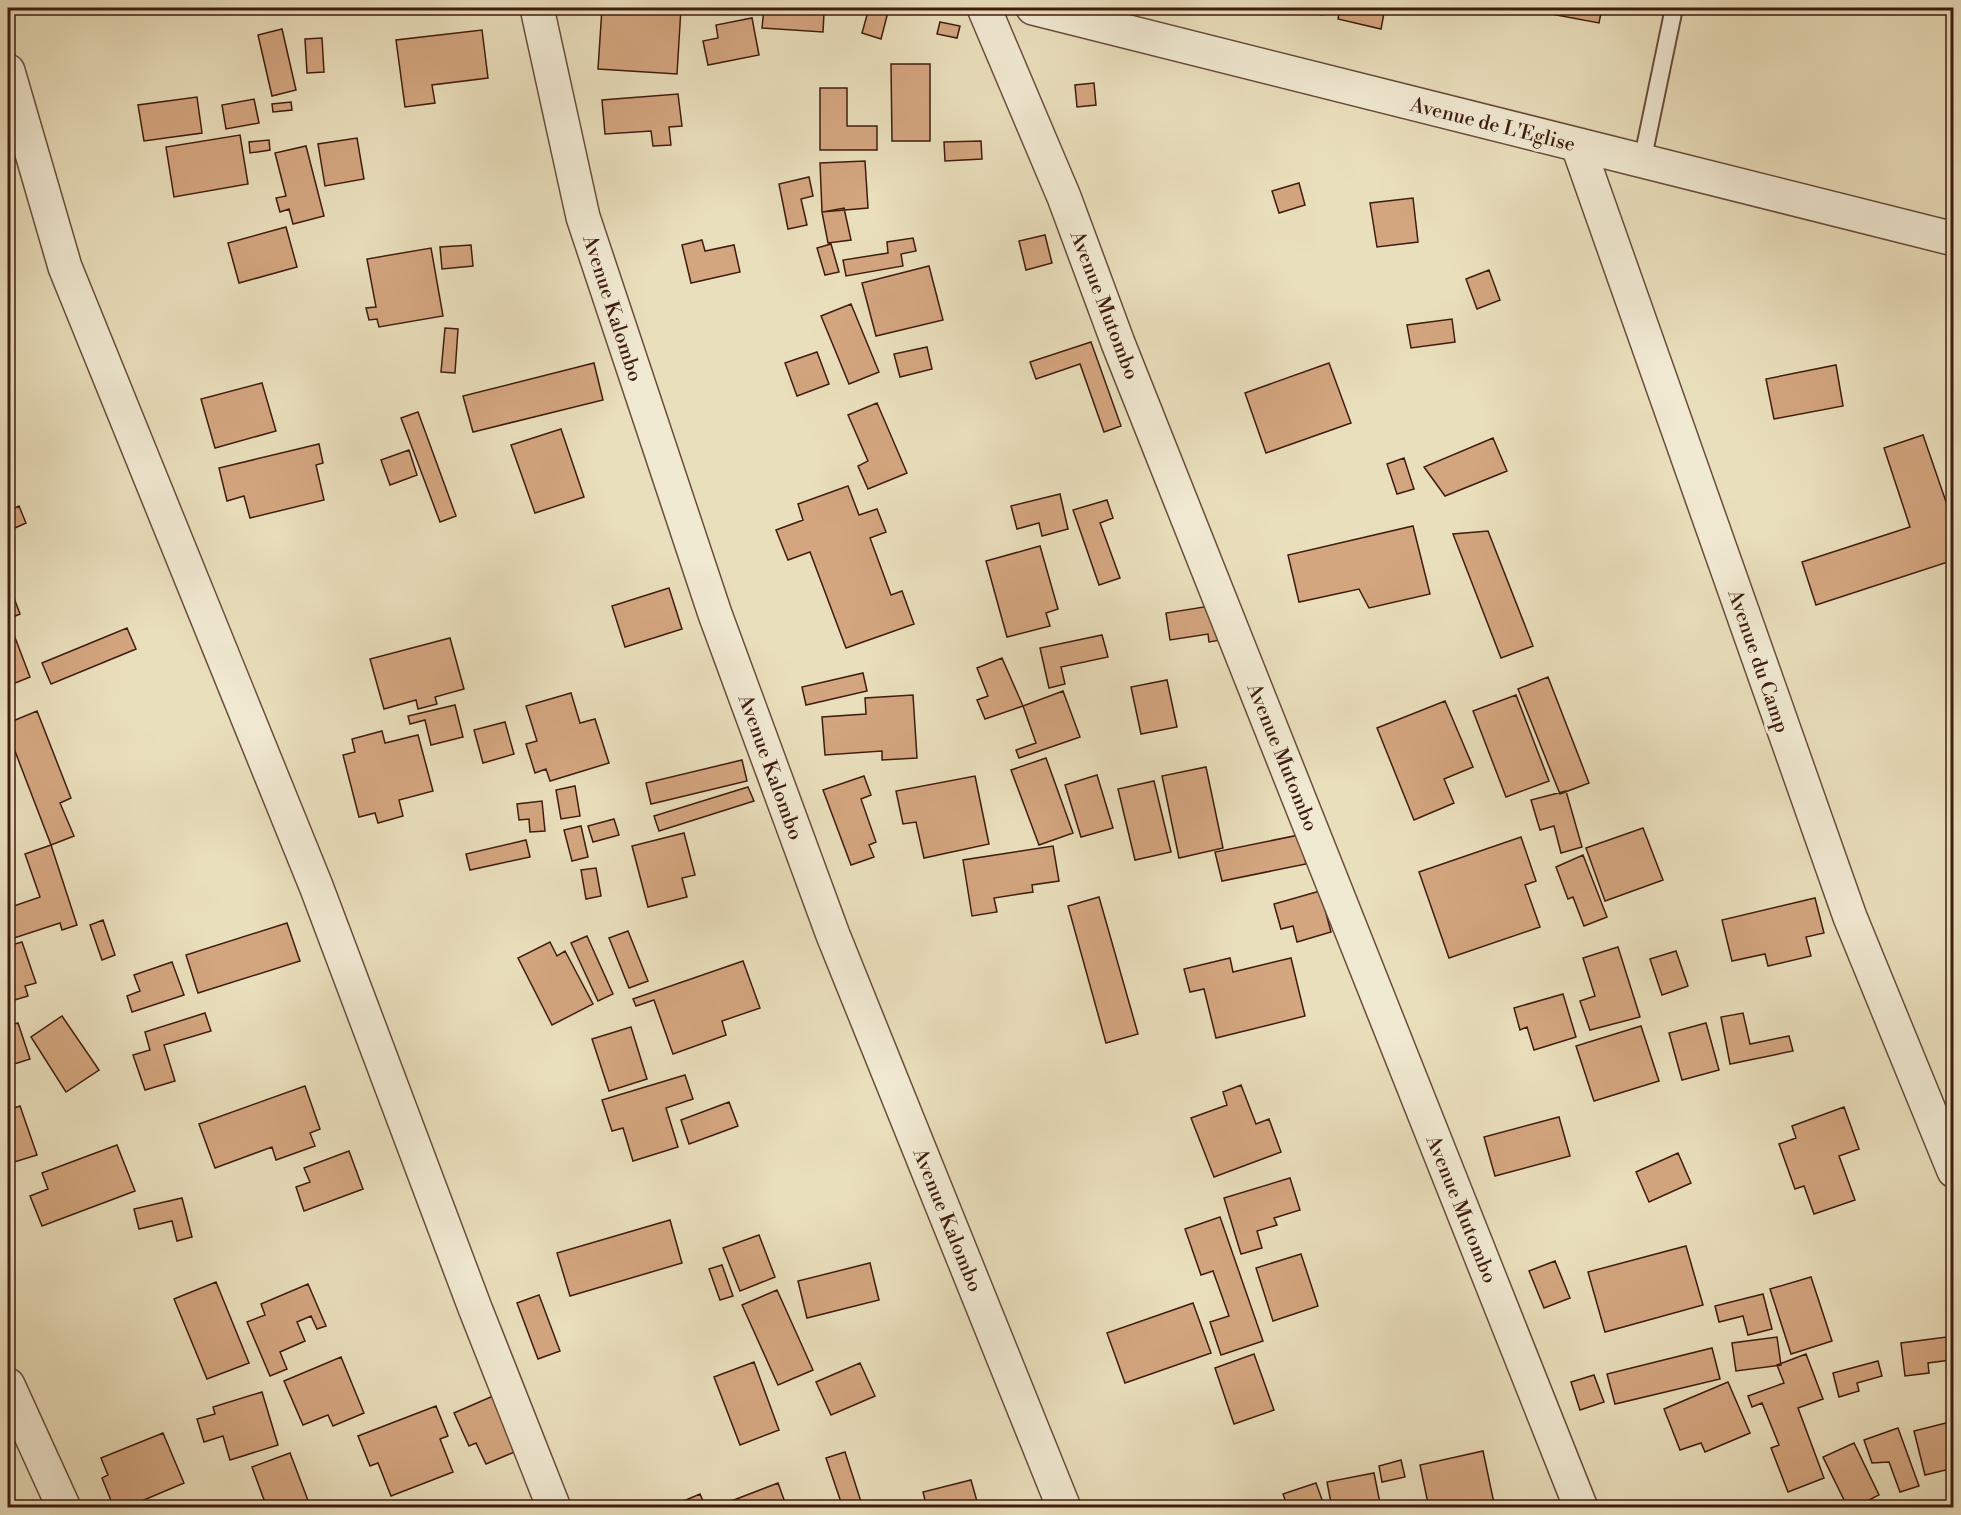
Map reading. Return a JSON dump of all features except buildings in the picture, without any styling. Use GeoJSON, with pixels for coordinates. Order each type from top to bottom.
{"type":"FeatureCollection","features":[{"type":"Feature","properties":{"kind":"street","name":"Avenue Kalombo"},"geometry":{"type":"LineString","coordinates":[[537,8],[583,217],[715,614],[833,935],[1064,1508]]}},
{"type":"Feature","properties":{"kind":"street","name":"Avenue Mutombo"},"geometry":{"type":"LineString","coordinates":[[984,8],[1064,197],[1118,343],[1581,1508]]}},
{"type":"Feature","properties":{"kind":"street","name":"Avenue de L'Eglise"},"geometry":{"type":"LineString","coordinates":[[1032,8],[1953,239]]}},
{"type":"Feature","properties":{"kind":"street"},"geometry":{"type":"LineString","coordinates":[[8,71],[64,267],[312,875],[475,1308],[554,1508]]}},
{"type":"Feature","properties":{"kind":"street","name":"Avenue du Camp"},"geometry":{"type":"LineString","coordinates":[[1578,146],[1850,917],[1953,1171]]}},
{"type":"Feature","properties":{"kind":"street"},"geometry":{"type":"LineString","coordinates":[[8,1385],[64,1508]]}},
{"type":"Feature","properties":{"kind":"lane"},"geometry":{"type":"LineString","coordinates":[[1642,162],[1674,8]]}}]}
